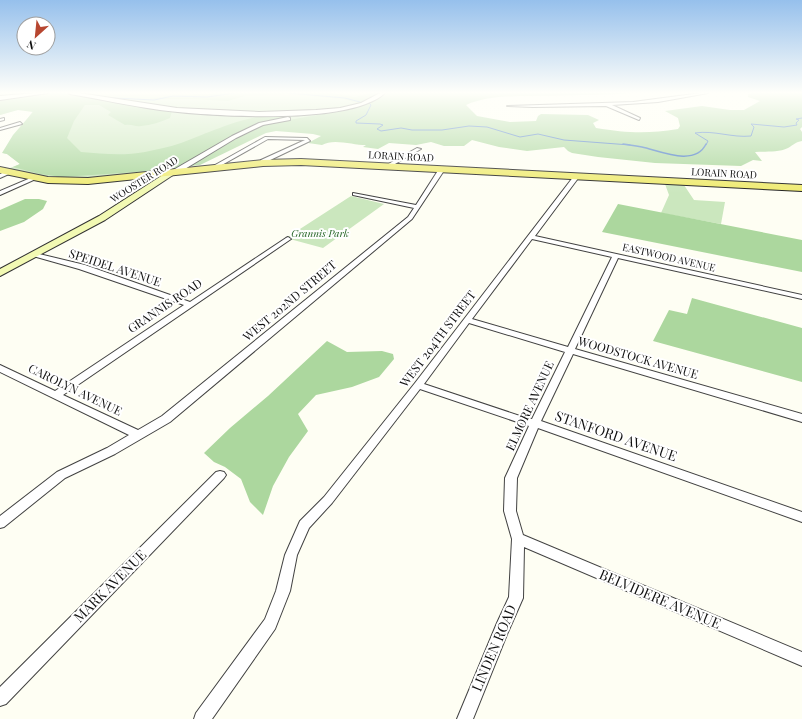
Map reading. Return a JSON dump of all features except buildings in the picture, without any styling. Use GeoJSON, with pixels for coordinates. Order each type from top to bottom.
{"type":"FeatureCollection","features":[{"type":"Feature","properties":{"kind":"main road","name":"LORAIN ROAD"},"geometry":{"type":"LineString","coordinates":[[3,173],[35,178],[88,181],[263,163],[301,162],[802,188]]}},
{"type":"Feature","properties":{"kind":"main road","name":"WOOSTER ROAD"},"geometry":{"type":"LineString","coordinates":[[0,273],[102,218],[172,173]]}},
{"type":"Feature","properties":{"kind":"street","name":"WOOSTER ROAD"},"geometry":{"type":"LineString","coordinates":[[172,173],[234,137],[256,127]]}},
{"type":"Feature","properties":{"kind":"street"},"geometry":{"type":"LineString","coordinates":[[211,169],[267,138],[307,139],[308,141],[263,161],[263,163]]}},
{"type":"Feature","properties":{"kind":"street"},"geometry":{"type":"LineString","coordinates":[[386,166],[419,149]]}},
{"type":"Feature","properties":{"kind":"street","name":"WEST 202ND STREET"},"geometry":{"type":"LineString","coordinates":[[0,523],[61,475],[111,451],[166,419],[410,218],[418,208],[442,169]]}},
{"type":"Feature","properties":{"kind":"street","name":"WEST 204TH STREET"},"geometry":{"type":"LineString","coordinates":[[202,719],[270,624],[283,591],[291,556],[304,525],[328,500],[418,385],[576,177]]}},
{"type":"Feature","properties":{"kind":"street"},"geometry":{"type":"LineString","coordinates":[[0,193],[35,178]]}},
{"type":"Feature","properties":{"kind":"street"},"geometry":{"type":"LineString","coordinates":[[0,188],[8,189]]}},
{"type":"Feature","properties":{"kind":"street"},"geometry":{"type":"LineString","coordinates":[[355,194],[418,208]]}},
{"type":"Feature","properties":{"kind":"street","name":"EASTWOOD AVENUE"},"geometry":{"type":"LineString","coordinates":[[531,237],[802,297]]}},
{"type":"Feature","properties":{"kind":"street","name":"GRANNIS ROAD"},"geometry":{"type":"LineString","coordinates":[[56,395],[189,304],[288,239]]}},
{"type":"Feature","properties":{"kind":"street","name":"SPEIDEL AVENUE"},"geometry":{"type":"LineString","coordinates":[[35,255],[82,267],[189,304]]}},
{"type":"Feature","properties":{"kind":"street","name":"ELMORE AVENUE"},"geometry":{"type":"LineString","coordinates":[[517,576],[518,539],[510,511],[511,478],[535,423],[616,256]]}},
{"type":"Feature","properties":{"kind":"street","name":"WOODSTOCK AVENUE"},"geometry":{"type":"LineString","coordinates":[[466,320],[802,418]]}},
{"type":"Feature","properties":{"kind":"street","name":"CAROLYN AVENUE"},"geometry":{"type":"LineString","coordinates":[[0,368],[138,435]]}},
{"type":"Feature","properties":{"kind":"street","name":"STANFORD AVENUE"},"geometry":{"type":"LineString","coordinates":[[418,385],[525,422],[535,423],[802,517]]}},
{"type":"Feature","properties":{"kind":"street","name":"MARK AVENUE"},"geometry":{"type":"LineString","coordinates":[[0,698],[220,475]]}},
{"type":"Feature","properties":{"kind":"street","name":"BELVIDERE AVENUE"},"geometry":{"type":"LineString","coordinates":[[518,539],[802,658]]}},
{"type":"Feature","properties":{"kind":"street","name":"LINDEN ROAD"},"geometry":{"type":"LineString","coordinates":[[465,719],[502,628],[516,598],[517,576]]}},
{"type":"Feature","properties":{"kind":"green space"},"geometry":{"type":"Polygon","coordinates":[[[20,127],[72,127],[67,138],[81,152],[121,154],[145,152],[168,147],[222,127],[595,127],[596,128],[618,131],[656,132],[678,129],[680,127],[802,127],[800,129],[802,132],[802,141],[780,151],[755,152],[762,161],[753,160],[741,166],[655,163],[598,157],[572,153],[564,147],[527,151],[499,147],[472,140],[464,146],[444,146],[431,142],[416,145],[389,143],[378,149],[363,147],[366,145],[337,142],[322,145],[308,143],[321,136],[276,131],[266,133],[200,165],[136,172],[62,177],[40,174],[13,167],[20,164],[7,154],[2,153],[13,135],[20,127]]]}},
{"type":"Feature","properties":{"kind":"green space"},"geometry":{"type":"Polygon","coordinates":[[[22,127],[256,127],[172,173],[71,181],[5,170],[20,164],[7,154],[3,153],[22,127]]]}},
{"type":"Feature","properties":{"kind":"green space"},"geometry":{"type":"Polygon","coordinates":[[[665,184],[684,185],[694,200],[725,202],[721,224],[661,213],[669,195],[665,184]]]}},
{"type":"Feature","properties":{"kind":"green space","name":"Grannis Park"},"geometry":{"type":"Polygon","coordinates":[[[351,196],[384,204],[323,248],[286,238],[351,196]]]}},
{"type":"Feature","properties":{"kind":"green space"},"geometry":{"type":"Polygon","coordinates":[[[25,199],[39,199],[47,201],[43,209],[24,222],[0,231],[0,210],[25,199]]]}},
{"type":"Feature","properties":{"kind":"green space"},"geometry":{"type":"Polygon","coordinates":[[[618,204],[802,240],[802,272],[602,232],[618,204]]]}},
{"type":"Feature","properties":{"kind":"green space"},"geometry":{"type":"Polygon","coordinates":[[[692,298],[802,328],[802,382],[653,341],[669,310],[687,314],[692,298]]]}},
{"type":"Feature","properties":{"kind":"green space"},"geometry":{"type":"Polygon","coordinates":[[[327,341],[347,352],[382,351],[393,354],[394,359],[379,377],[352,387],[316,395],[298,414],[308,431],[289,457],[273,486],[263,515],[250,502],[241,479],[225,467],[214,462],[204,453],[327,341]]]}},
{"type":"Feature","properties":{"kind":"waterway"},"geometry":{"type":"LineString","coordinates":[[381,127],[377,129],[381,131],[401,128],[412,130],[442,130],[465,127]]}},
{"type":"Feature","properties":{"kind":"waterway"},"geometry":{"type":"LineString","coordinates":[[479,127],[487,127],[520,137],[538,134],[564,140],[629,145]]}},
{"type":"Feature","properties":{"kind":"waterway"},"geometry":{"type":"LineString","coordinates":[[706,145],[708,141],[695,133],[709,132],[737,136],[751,136],[754,127]]}},
{"type":"Feature","properties":{"kind":"waterway"},"geometry":{"type":"LineString","coordinates":[[779,127],[787,127]]}},
{"type":"Feature","properties":{"kind":"waterway"},"geometry":{"type":"LineString","coordinates":[[623,144],[629,145]]}},
{"type":"Feature","properties":{"kind":"waterway"},"geometry":{"type":"LineString","coordinates":[[629,145],[677,156],[686,156],[694,155],[701,151],[706,144]]}}]}
